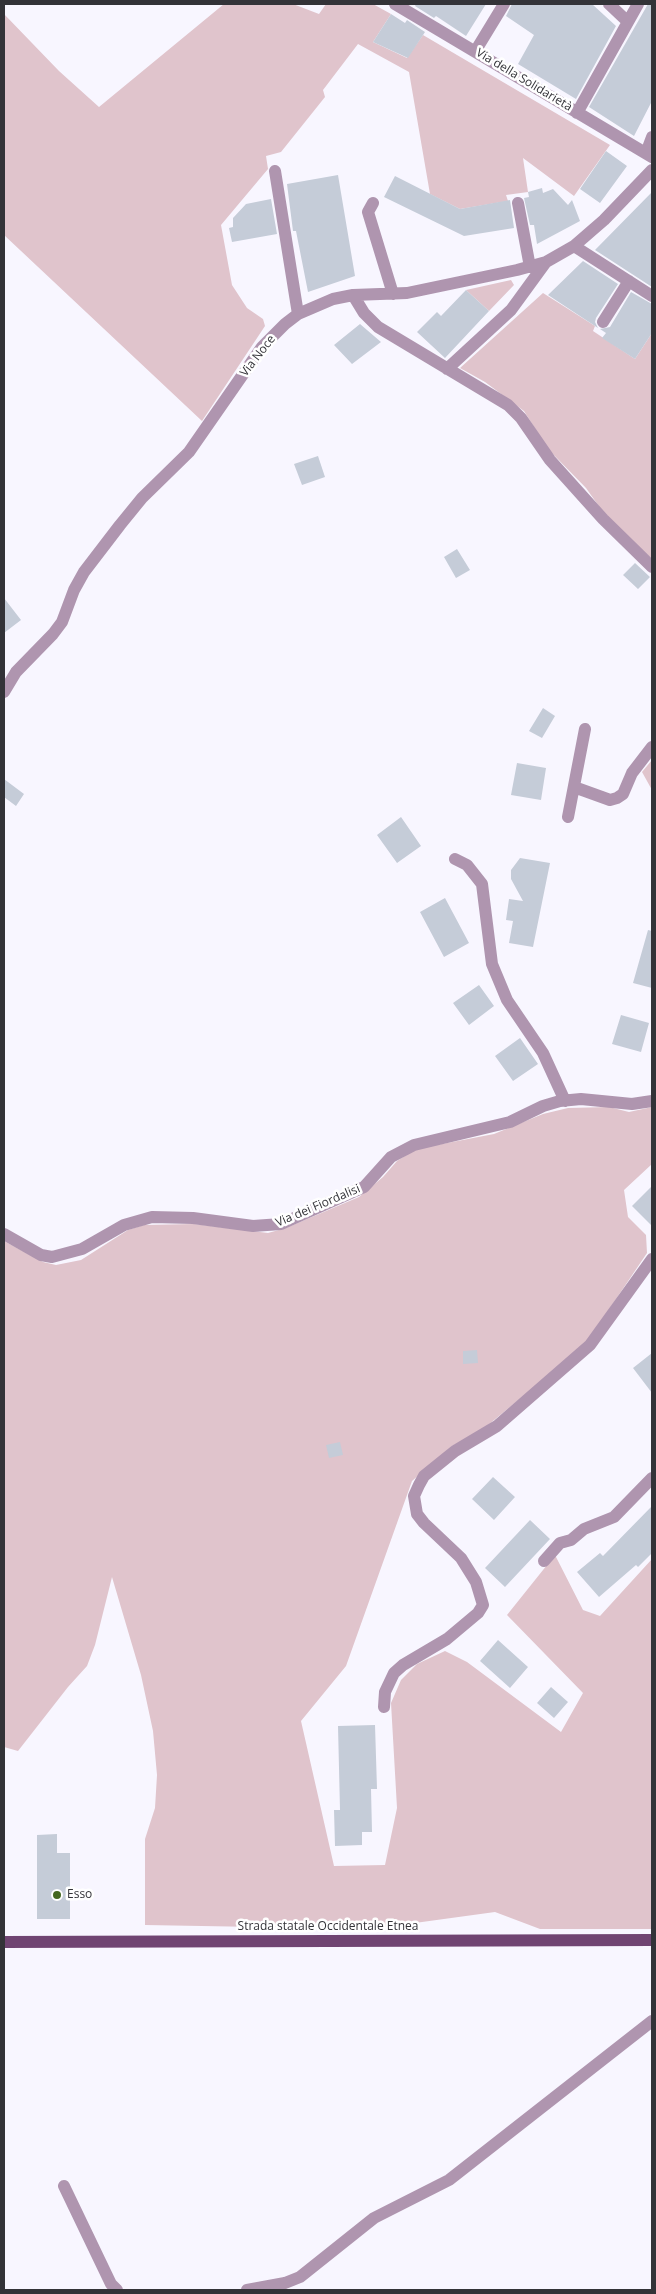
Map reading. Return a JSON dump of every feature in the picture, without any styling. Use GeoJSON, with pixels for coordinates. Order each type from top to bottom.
{"type":"FeatureCollection","features":[{"type":"Feature","properties":{"kind":"main road","name":"Strada statale Occidentale Etnea"},"geometry":{"type":"LineString","coordinates":[[4,1942],[652,1940]]}},
{"type":"Feature","properties":{"kind":"street","name":"Via della Solidarietà"},"geometry":{"type":"LineString","coordinates":[[395,4],[476,50],[649,156]]}},
{"type":"Feature","properties":{"kind":"street"},"geometry":{"type":"LineString","coordinates":[[476,50],[504,4]]}},
{"type":"Feature","properties":{"kind":"street"},"geometry":{"type":"LineString","coordinates":[[609,4],[628,22]]}},
{"type":"Feature","properties":{"kind":"street"},"geometry":{"type":"LineString","coordinates":[[577,113],[638,4]]}},
{"type":"Feature","properties":{"kind":"street"},"geometry":{"type":"LineString","coordinates":[[649,156],[652,138]]}},
{"type":"Feature","properties":{"kind":"street","name":"Via Noce"},"geometry":{"type":"LineString","coordinates":[[4,692],[16,672],[53,634],[62,622],[74,590],[84,572],[125,518],[142,498],[189,452],[262,347],[285,324],[298,314],[333,299],[407,293],[546,262],[574,246],[604,220],[652,170]]}},
{"type":"Feature","properties":{"kind":"street"},"geometry":{"type":"LineString","coordinates":[[275,171],[298,314]]}},
{"type":"Feature","properties":{"kind":"street"},"geometry":{"type":"LineString","coordinates":[[373,203],[368,212],[393,294]]}},
{"type":"Feature","properties":{"kind":"street"},"geometry":{"type":"LineString","coordinates":[[518,203],[530,266]]}},
{"type":"Feature","properties":{"kind":"street"},"geometry":{"type":"LineString","coordinates":[[574,246],[652,296]]}},
{"type":"Feature","properties":{"kind":"street"},"geometry":{"type":"LineString","coordinates":[[447,369],[511,310],[546,262]]}},
{"type":"Feature","properties":{"kind":"street"},"geometry":{"type":"LineString","coordinates":[[603,322],[629,281]]}},
{"type":"Feature","properties":{"kind":"street"},"geometry":{"type":"LineString","coordinates":[[353,296],[364,313],[378,327],[508,405],[521,418],[561,473],[603,519],[652,567]]}},
{"type":"Feature","properties":{"kind":"street"},"geometry":{"type":"LineString","coordinates":[[568,817],[585,730]]}},
{"type":"Feature","properties":{"kind":"street"},"geometry":{"type":"LineString","coordinates":[[574,787],[610,800],[618,798],[623,794],[632,773],[652,747]]}},
{"type":"Feature","properties":{"kind":"street"},"geometry":{"type":"LineString","coordinates":[[455,859],[467,865],[482,884],[492,964],[508,1000],[543,1053],[565,1101]]}},
{"type":"Feature","properties":{"kind":"street","name":"Via dei Fiordalisi"},"geometry":{"type":"LineString","coordinates":[[4,1234],[41,1255],[52,1257],[82,1249],[124,1225],[152,1217],[193,1218],[253,1226],[281,1224],[364,1187],[391,1157],[414,1145],[510,1122],[543,1106],[565,1101],[582,1099],[632,1104],[652,1101]]}},
{"type":"Feature","properties":{"kind":"street"},"geometry":{"type":"LineString","coordinates":[[384,1707],[385,1692],[394,1673],[403,1665],[448,1639],[478,1613],[483,1605],[476,1582],[461,1558],[424,1523],[418,1514],[414,1496],[424,1476],[455,1451],[484,1436],[497,1426],[590,1345],[652,1259]]}},
{"type":"Feature","properties":{"kind":"street"},"geometry":{"type":"LineString","coordinates":[[544,1561],[560,1543],[571,1540],[584,1529],[614,1517],[652,1478]]}},
{"type":"Feature","properties":{"kind":"street"},"geometry":{"type":"LineString","coordinates":[[247,2290],[285,2283],[300,2277],[374,2218],[449,2180],[652,2021]]}},
{"type":"Feature","properties":{"kind":"street"},"geometry":{"type":"LineString","coordinates":[[64,2186],[111,2284],[118,2290]]}},
{"type":"Feature","properties":{"kind":"shaded area"},"geometry":{"type":"Polygon","coordinates":[[[224,4],[293,4],[319,14],[326,4],[373,4],[391,14],[373,42],[407,58],[423,35],[610,145],[574,196],[523,158],[528,192],[506,195],[508,201],[460,209],[430,194],[409,72],[358,44],[323,90],[325,97],[281,152],[266,156],[268,169],[221,225],[232,285],[247,308],[263,319],[265,326],[202,421],[4,235],[4,14],[59,71],[99,107],[224,4]]]}},
{"type":"Feature","properties":{"kind":"shaded area"},"geometry":{"type":"Polygon","coordinates":[[[511,280],[514,285],[489,311],[466,290],[511,280]]]}},
{"type":"Feature","properties":{"kind":"shaded area"},"geometry":{"type":"Polygon","coordinates":[[[543,293],[595,326],[593,331],[635,359],[652,333],[652,559],[608,519],[586,488],[548,449],[524,411],[485,382],[460,368],[543,293]]]}},
{"type":"Feature","properties":{"kind":"shaded area"},"geometry":{"type":"Polygon","coordinates":[[[652,760],[652,790],[642,772],[652,760]]]}},
{"type":"Feature","properties":{"kind":"shaded area"},"geometry":{"type":"Polygon","coordinates":[[[609,1107],[629,1112],[652,1107],[652,1164],[624,1190],[628,1217],[646,1235],[647,1253],[585,1345],[482,1430],[452,1446],[412,1481],[346,1666],[301,1721],[334,1866],[385,1865],[397,1808],[391,1703],[401,1680],[417,1664],[445,1651],[467,1662],[561,1732],[583,1693],[507,1615],[555,1555],[583,1610],[600,1616],[652,1559],[652,1929],[540,1929],[495,1912],[371,1929],[145,1925],[145,1839],[155,1808],[157,1775],[153,1731],[141,1675],[112,1577],[95,1645],[87,1666],[68,1687],[18,1751],[4,1747],[4,1241],[43,1262],[56,1265],[81,1260],[128,1230],[144,1225],[194,1224],[268,1233],[286,1228],[359,1197],[383,1177],[397,1161],[416,1149],[494,1134],[543,1114],[568,1108],[609,1107]]]}},
{"type":"Feature","properties":{"kind":"building"},"geometry":{"type":"Polygon","coordinates":[[[416,4],[486,4],[466,36],[436,16],[434,18],[415,6],[416,4]]]}},
{"type":"Feature","properties":{"kind":"building"},"geometry":{"type":"Polygon","coordinates":[[[512,4],[592,4],[616,26],[576,99],[518,64],[534,35],[506,16],[512,4]]]}},
{"type":"Feature","properties":{"kind":"building"},"geometry":{"type":"Polygon","coordinates":[[[648,4],[652,4],[652,101],[634,136],[589,107],[648,4]]]}},
{"type":"Feature","properties":{"kind":"building"},"geometry":{"type":"Polygon","coordinates":[[[391,14],[405,23],[407,20],[425,32],[408,58],[373,42],[391,14]]]}},
{"type":"Feature","properties":{"kind":"building"},"geometry":{"type":"Polygon","coordinates":[[[606,151],[627,166],[600,203],[580,189],[606,151]]]}},
{"type":"Feature","properties":{"kind":"building"},"geometry":{"type":"Polygon","coordinates":[[[338,175],[355,276],[308,292],[296,231],[293,231],[287,184],[338,175]]]}},
{"type":"Feature","properties":{"kind":"building"},"geometry":{"type":"Polygon","coordinates":[[[395,176],[460,209],[510,200],[514,228],[464,236],[384,197],[395,176]]]}},
{"type":"Feature","properties":{"kind":"building"},"geometry":{"type":"Polygon","coordinates":[[[542,188],[543,193],[553,189],[568,205],[572,200],[580,221],[537,244],[534,225],[530,225],[524,198],[529,197],[528,192],[542,188]]]}},
{"type":"Feature","properties":{"kind":"building"},"geometry":{"type":"Polygon","coordinates":[[[652,192],[652,287],[595,250],[652,192]]]}},
{"type":"Feature","properties":{"kind":"building"},"geometry":{"type":"Polygon","coordinates":[[[271,199],[277,234],[232,242],[229,228],[233,227],[233,218],[246,204],[271,199]]]}},
{"type":"Feature","properties":{"kind":"building"},"geometry":{"type":"Polygon","coordinates":[[[583,261],[618,284],[596,318],[595,322],[598,328],[548,295],[583,261]]]}},
{"type":"Feature","properties":{"kind":"building"},"geometry":{"type":"Polygon","coordinates":[[[466,290],[489,311],[445,358],[417,332],[437,312],[441,316],[466,290]]]}},
{"type":"Feature","properties":{"kind":"building"},"geometry":{"type":"Polygon","coordinates":[[[631,292],[652,304],[652,333],[635,359],[602,338],[606,333],[600,329],[610,327],[631,292]]]}},
{"type":"Feature","properties":{"kind":"building"},"geometry":{"type":"Polygon","coordinates":[[[360,324],[381,342],[352,364],[334,345],[360,324]]]}},
{"type":"Feature","properties":{"kind":"building"},"geometry":{"type":"Polygon","coordinates":[[[318,456],[325,477],[302,485],[294,464],[318,456]]]}},
{"type":"Feature","properties":{"kind":"building"},"geometry":{"type":"Polygon","coordinates":[[[457,549],[470,570],[456,578],[444,557],[457,549]]]}},
{"type":"Feature","properties":{"kind":"building"},"geometry":{"type":"Polygon","coordinates":[[[635,563],[650,577],[638,589],[623,575],[635,563]]]}},
{"type":"Feature","properties":{"kind":"building"},"geometry":{"type":"Polygon","coordinates":[[[4,598],[21,620],[4,633],[4,598]]]}},
{"type":"Feature","properties":{"kind":"building"},"geometry":{"type":"Polygon","coordinates":[[[543,708],[555,716],[542,738],[529,731],[543,708]]]}},
{"type":"Feature","properties":{"kind":"building"},"geometry":{"type":"Polygon","coordinates":[[[517,763],[546,768],[541,800],[511,795],[517,763]]]}},
{"type":"Feature","properties":{"kind":"building"},"geometry":{"type":"Polygon","coordinates":[[[4,779],[24,794],[16,806],[4,797],[4,779]]]}},
{"type":"Feature","properties":{"kind":"building"},"geometry":{"type":"Polygon","coordinates":[[[401,817],[421,846],[397,863],[377,835],[401,817]]]}},
{"type":"Feature","properties":{"kind":"building"},"geometry":{"type":"Polygon","coordinates":[[[520,858],[550,863],[533,947],[509,943],[513,921],[506,920],[509,899],[523,901],[511,879],[511,870],[520,858]]]}},
{"type":"Feature","properties":{"kind":"building"},"geometry":{"type":"Polygon","coordinates":[[[445,898],[469,943],[444,957],[420,912],[445,898]]]}},
{"type":"Feature","properties":{"kind":"building"},"geometry":{"type":"Polygon","coordinates":[[[648,930],[652,931],[652,988],[633,983],[648,930]]]}},
{"type":"Feature","properties":{"kind":"building"},"geometry":{"type":"Polygon","coordinates":[[[479,985],[494,1006],[469,1025],[453,1003],[479,985]]]}},
{"type":"Feature","properties":{"kind":"building"},"geometry":{"type":"Polygon","coordinates":[[[621,1015],[649,1023],[641,1052],[612,1044],[621,1015]]]}},
{"type":"Feature","properties":{"kind":"building"},"geometry":{"type":"Polygon","coordinates":[[[520,1038],[538,1064],[513,1081],[495,1056],[520,1038]]]}},
{"type":"Feature","properties":{"kind":"building"},"geometry":{"type":"Polygon","coordinates":[[[652,1186],[652,1226],[632,1206],[652,1186]]]}},
{"type":"Feature","properties":{"kind":"building"},"geometry":{"type":"Polygon","coordinates":[[[477,1350],[478,1363],[463,1364],[463,1351],[477,1350]]]}},
{"type":"Feature","properties":{"kind":"building"},"geometry":{"type":"Polygon","coordinates":[[[652,1353],[652,1393],[633,1368],[652,1353]]]}},
{"type":"Feature","properties":{"kind":"building"},"geometry":{"type":"Polygon","coordinates":[[[340,1442],[343,1455],[329,1458],[326,1445],[340,1442]]]}},
{"type":"Feature","properties":{"kind":"building"},"geometry":{"type":"Polygon","coordinates":[[[493,1477],[515,1497],[494,1520],[472,1499],[493,1477]]]}},
{"type":"Feature","properties":{"kind":"building"},"geometry":{"type":"Polygon","coordinates":[[[652,1506],[652,1553],[638,1567],[636,1565],[599,1597],[577,1572],[600,1553],[603,1556],[652,1506]]]}},
{"type":"Feature","properties":{"kind":"building"},"geometry":{"type":"Polygon","coordinates":[[[530,1520],[550,1539],[505,1587],[485,1568],[530,1520]]]}},
{"type":"Feature","properties":{"kind":"building"},"geometry":{"type":"Polygon","coordinates":[[[498,1640],[528,1667],[510,1688],[480,1661],[498,1640]]]}},
{"type":"Feature","properties":{"kind":"building"},"geometry":{"type":"Polygon","coordinates":[[[551,1687],[568,1702],[554,1718],[537,1703],[551,1687]]]}},
{"type":"Feature","properties":{"kind":"building"},"geometry":{"type":"Polygon","coordinates":[[[375,1725],[377,1789],[371,1789],[372,1832],[362,1832],[362,1845],[335,1846],[334,1810],[340,1810],[338,1726],[375,1725]]]}},
{"type":"Feature","properties":{"kind":"building"},"geometry":{"type":"Polygon","coordinates":[[[57,1834],[57,1853],[70,1853],[70,1919],[37,1919],[37,1835],[57,1834]]]}},
{"type":"Feature","properties":{"kind":"place","name":"Esso"},"geometry":{"type":"Point","coordinates":[57,1895]}}]}
